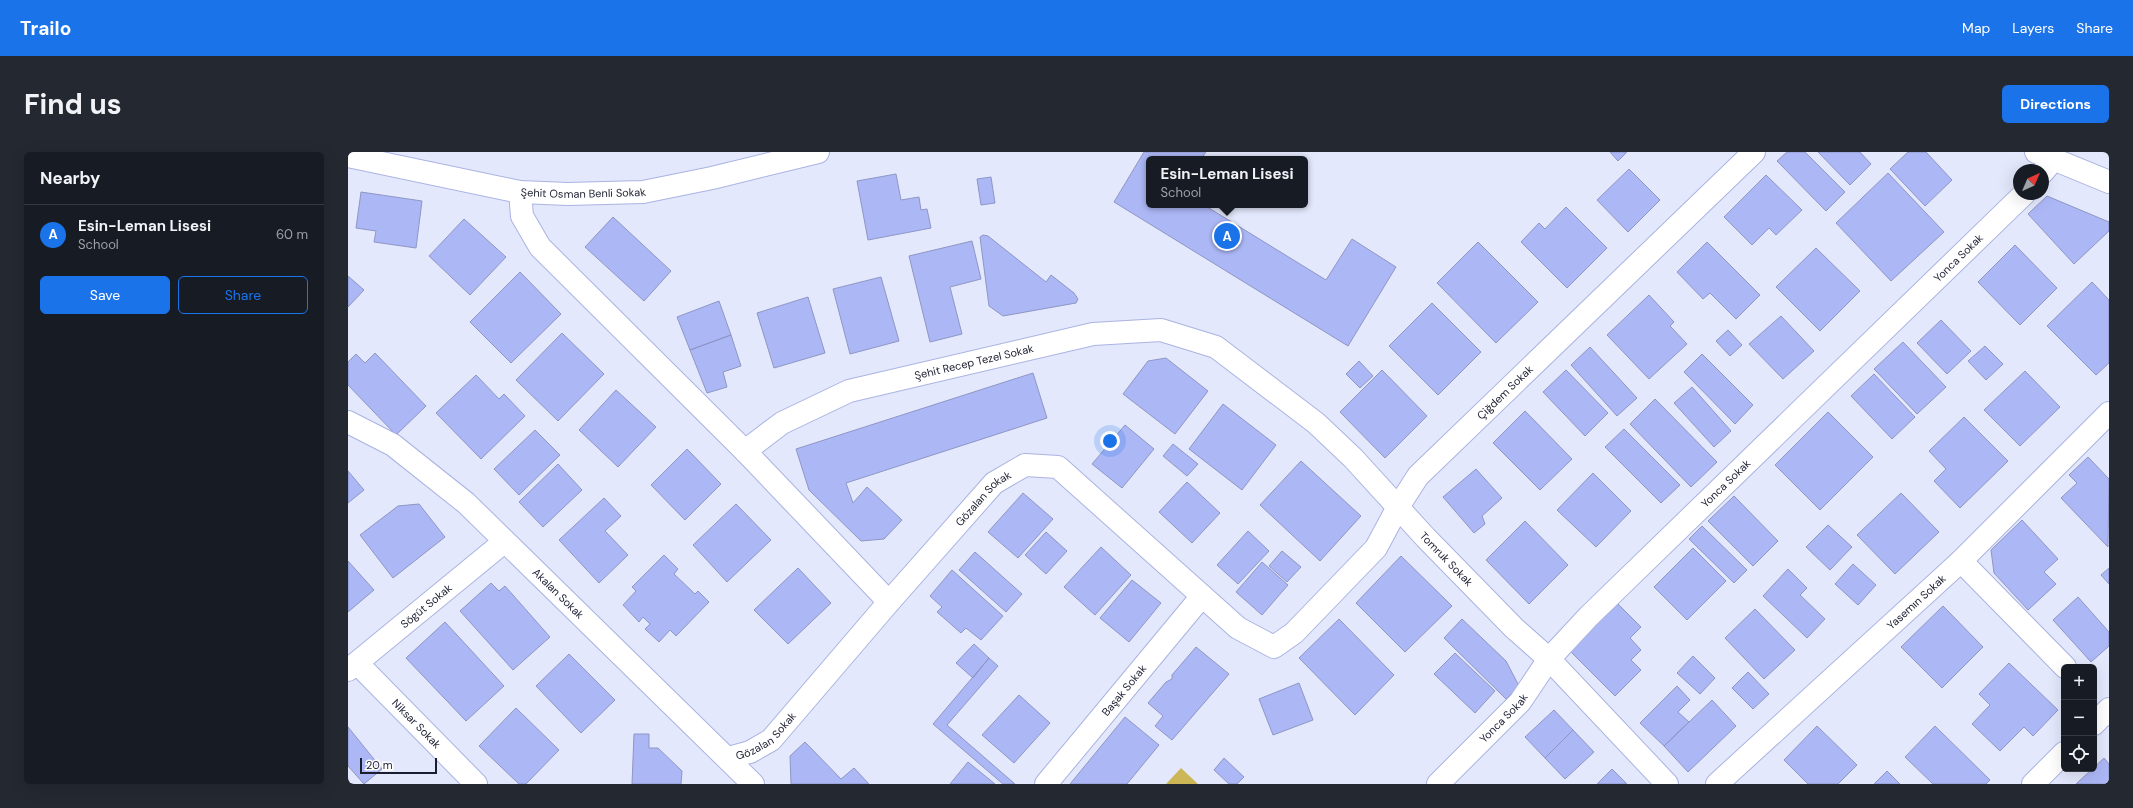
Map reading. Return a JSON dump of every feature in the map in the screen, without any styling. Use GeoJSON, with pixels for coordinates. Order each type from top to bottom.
{"type":"FeatureCollection","features":[{"type":"Feature","properties":{"kind":"street","name":"Şehit Osman Benli Sokak"},"geometry":{"type":"LineString","coordinates":[[348,156],[520,192],[568,194],[643,192],[712,178],[779,156],[818,152]]}},
{"type":"Feature","properties":{"kind":"street","name":"Çiğdem Sokak"},"geometry":{"type":"LineString","coordinates":[[1274,647],[1294,633],[1376,548],[1418,476],[1754,152]]}},
{"type":"Feature","properties":{"kind":"street"},"geometry":{"type":"LineString","coordinates":[[2044,161],[2109,182]]}},
{"type":"Feature","properties":{"kind":"street"},"geometry":{"type":"LineString","coordinates":[[520,192],[522,216],[540,247],[745,451],[889,602]]}},
{"type":"Feature","properties":{"kind":"street","name":"Yonca Sokak"},"geometry":{"type":"LineString","coordinates":[[1438,784],[1520,702],[1549,659],[1626,578],[2018,200]]}},
{"type":"Feature","properties":{"kind":"street","name":"Şehit Recep Tezel Sokak"},"geometry":{"type":"LineString","coordinates":[[745,451],[782,423],[849,391],[1094,334],[1161,330],[1216,347]]}},
{"type":"Feature","properties":{"kind":"street","name":"Tomruk Sokak"},"geometry":{"type":"LineString","coordinates":[[1216,347],[1316,422],[1353,458],[1398,508],[1514,628],[1549,659],[1667,784]]}},
{"type":"Feature","properties":{"kind":"street","name":"Yasemın Sokak"},"geometry":{"type":"LineString","coordinates":[[1717,784],[1961,561],[2109,413]]}},
{"type":"Feature","properties":{"kind":"street","name":"Akalan Sokak"},"geometry":{"type":"LineString","coordinates":[[348,422],[393,445],[466,504],[753,784]]}},
{"type":"Feature","properties":{"kind":"street","name":"Gözalan Sokak"},"geometry":{"type":"LineString","coordinates":[[728,758],[750,752],[771,740],[889,602],[994,484],[1025,466],[1058,467],[1238,628],[1274,647]]}},
{"type":"Feature","properties":{"kind":"street","name":"Sögüt Sokak"},"geometry":{"type":"LineString","coordinates":[[353,667],[504,542]]}},
{"type":"Feature","properties":{"kind":"street"},"geometry":{"type":"LineString","coordinates":[[1961,561],[2061,664]]}},
{"type":"Feature","properties":{"kind":"street","name":"Başak Sokak"},"geometry":{"type":"LineString","coordinates":[[1046,784],[1202,596]]}},
{"type":"Feature","properties":{"kind":"street","name":"Niksar Sokak"},"geometry":{"type":"LineString","coordinates":[[353,667],[476,784]]}},
{"type":"Feature","properties":{"kind":"street"},"geometry":{"type":"LineString","coordinates":[[2033,784],[2061,757]]}},
{"type":"Feature","properties":{"kind":"shaded area"},"geometry":{"type":"Polygon","coordinates":[[[1181,768],[1198,784],[1166,784],[1181,768]]]}},
{"type":"Feature","properties":{"kind":"building"},"geometry":{"type":"Polygon","coordinates":[[[1144,152],[1206,152],[1203,156],[1146,156],[1146,208],[1209,208],[1326,280],[1352,239],[1396,267],[1348,346],[1114,202],[1144,152]]]}},
{"type":"Feature","properties":{"kind":"building"},"geometry":{"type":"Polygon","coordinates":[[[1610,152],[1627,152],[1618,161],[1610,152]]]}},
{"type":"Feature","properties":{"kind":"building"},"geometry":{"type":"Polygon","coordinates":[[[1787,152],[1805,152],[1845,192],[1826,211],[1777,161],[1787,152]]]}},
{"type":"Feature","properties":{"kind":"building"},"geometry":{"type":"Polygon","coordinates":[[[1818,152],[1860,152],[1871,164],[1850,185],[1818,152]]]}},
{"type":"Feature","properties":{"kind":"building"},"geometry":{"type":"Polygon","coordinates":[[[1908,152],[1926,152],[1952,180],[1925,206],[1890,169],[1908,152]]]}},
{"type":"Feature","properties":{"kind":"building"},"geometry":{"type":"Polygon","coordinates":[[[1629,169],[1660,200],[1628,232],[1597,200],[1629,169]]]}},
{"type":"Feature","properties":{"kind":"building"},"geometry":{"type":"Polygon","coordinates":[[[1888,173],[1944,232],[1891,281],[1836,223],[1888,173]]]}},
{"type":"Feature","properties":{"kind":"building"},"geometry":{"type":"Polygon","coordinates":[[[896,174],[901,200],[919,197],[921,210],[927,209],[931,228],[868,240],[857,181],[896,174]]]}},
{"type":"Feature","properties":{"kind":"building"},"geometry":{"type":"Polygon","coordinates":[[[1766,175],[1802,210],[1776,235],[1769,228],[1752,245],[1724,217],[1766,175]]]}},
{"type":"Feature","properties":{"kind":"building"},"geometry":{"type":"Polygon","coordinates":[[[991,177],[995,203],[981,205],[977,179],[991,177]]]}},
{"type":"Feature","properties":{"kind":"building"},"geometry":{"type":"Polygon","coordinates":[[[361,192],[422,201],[416,248],[374,242],[376,231],[356,228],[361,192]]]}},
{"type":"Feature","properties":{"kind":"building"},"geometry":{"type":"Polygon","coordinates":[[[2049,197],[2109,222],[2109,231],[2074,264],[2028,214],[2043,200],[2049,200],[2049,197]]]}},
{"type":"Feature","properties":{"kind":"building"},"geometry":{"type":"Polygon","coordinates":[[[1566,207],[1607,248],[1567,288],[1521,242],[1539,223],[1545,229],[1566,207]]]}},
{"type":"Feature","properties":{"kind":"building"},"geometry":{"type":"Polygon","coordinates":[[[613,217],[671,271],[644,301],[585,247],[613,217]]]}},
{"type":"Feature","properties":{"kind":"building"},"geometry":{"type":"Polygon","coordinates":[[[464,219],[506,257],[470,295],[429,256],[464,219]]]}},
{"type":"Feature","properties":{"kind":"building"},"geometry":{"type":"Polygon","coordinates":[[[983,235],[988,236],[1046,282],[1051,275],[1074,293],[1078,299],[1076,303],[1003,316],[989,306],[980,237],[983,235]]]}},
{"type":"Feature","properties":{"kind":"building"},"geometry":{"type":"Polygon","coordinates":[[[972,241],[981,279],[950,287],[962,334],[930,342],[909,256],[972,241]]]}},
{"type":"Feature","properties":{"kind":"building"},"geometry":{"type":"Polygon","coordinates":[[[1478,242],[1538,302],[1496,343],[1437,283],[1478,242]]]}},
{"type":"Feature","properties":{"kind":"building"},"geometry":{"type":"Polygon","coordinates":[[[1707,242],[1760,295],[1736,319],[1710,293],[1703,299],[1677,272],[1707,242]]]}},
{"type":"Feature","properties":{"kind":"building"},"geometry":{"type":"Polygon","coordinates":[[[2015,245],[2057,288],[2020,325],[1978,282],[2015,245]]]}},
{"type":"Feature","properties":{"kind":"building"},"geometry":{"type":"Polygon","coordinates":[[[1816,248],[1860,291],[1820,331],[1776,287],[1816,248]]]}},
{"type":"Feature","properties":{"kind":"building"},"geometry":{"type":"Polygon","coordinates":[[[520,272],[561,314],[511,363],[470,322],[520,272]]]}},
{"type":"Feature","properties":{"kind":"building"},"geometry":{"type":"Polygon","coordinates":[[[348,276],[364,290],[348,307],[348,276]]]}},
{"type":"Feature","properties":{"kind":"building"},"geometry":{"type":"Polygon","coordinates":[[[881,277],[899,341],[850,354],[833,289],[881,277]]]}},
{"type":"Feature","properties":{"kind":"building"},"geometry":{"type":"Polygon","coordinates":[[[2092,282],[2109,300],[2109,363],[2096,375],[2047,326],[2092,282]]]}},
{"type":"Feature","properties":{"kind":"building"},"geometry":{"type":"Polygon","coordinates":[[[1649,295],[1674,322],[1670,326],[1687,344],[1649,379],[1607,335],[1649,295]]]}},
{"type":"Feature","properties":{"kind":"building"},"geometry":{"type":"Polygon","coordinates":[[[808,297],[825,353],[774,368],[757,313],[808,297]]]}},
{"type":"Feature","properties":{"kind":"building"},"geometry":{"type":"Polygon","coordinates":[[[719,301],[731,335],[690,350],[677,317],[719,301]]]}},
{"type":"Feature","properties":{"kind":"building"},"geometry":{"type":"Polygon","coordinates":[[[1432,303],[1481,352],[1438,395],[1389,346],[1432,303]]]}},
{"type":"Feature","properties":{"kind":"building"},"geometry":{"type":"Polygon","coordinates":[[[1781,316],[1814,351],[1783,379],[1749,344],[1781,316]]]}},
{"type":"Feature","properties":{"kind":"building"},"geometry":{"type":"Polygon","coordinates":[[[1941,320],[1971,351],[1947,374],[1917,343],[1941,320]]]}},
{"type":"Feature","properties":{"kind":"building"},"geometry":{"type":"Polygon","coordinates":[[[1728,330],[1742,345],[1730,356],[1716,341],[1728,330]]]}},
{"type":"Feature","properties":{"kind":"building"},"geometry":{"type":"Polygon","coordinates":[[[562,333],[604,374],[558,421],[516,380],[562,333]]]}},
{"type":"Feature","properties":{"kind":"building"},"geometry":{"type":"Polygon","coordinates":[[[731,335],[741,366],[723,372],[727,387],[707,393],[690,350],[731,335]]]}},
{"type":"Feature","properties":{"kind":"building"},"geometry":{"type":"Polygon","coordinates":[[[1903,342],[1946,387],[1917,414],[1874,369],[1903,342]]]}},
{"type":"Feature","properties":{"kind":"building"},"geometry":{"type":"Polygon","coordinates":[[[1985,346],[2003,364],[1986,380],[1968,361],[1985,346]]]}},
{"type":"Feature","properties":{"kind":"building"},"geometry":{"type":"Polygon","coordinates":[[[1590,347],[1637,398],[1617,416],[1571,365],[1590,347]]]}},
{"type":"Feature","properties":{"kind":"building"},"geometry":{"type":"Polygon","coordinates":[[[375,353],[426,406],[396,435],[348,385],[348,362],[356,354],[365,363],[375,353]]]}},
{"type":"Feature","properties":{"kind":"building"},"geometry":{"type":"Polygon","coordinates":[[[1702,354],[1753,405],[1735,424],[1684,372],[1702,354]]]}},
{"type":"Feature","properties":{"kind":"building"},"geometry":{"type":"Polygon","coordinates":[[[1166,358],[1208,391],[1175,434],[1123,394],[1148,361],[1166,358]]]}},
{"type":"Feature","properties":{"kind":"building"},"geometry":{"type":"Polygon","coordinates":[[[1359,361],[1373,376],[1360,388],[1346,374],[1359,361]]]}},
{"type":"Feature","properties":{"kind":"building"},"geometry":{"type":"Polygon","coordinates":[[[1382,370],[1427,416],[1385,458],[1340,412],[1382,370]]]}},
{"type":"Feature","properties":{"kind":"building"},"geometry":{"type":"Polygon","coordinates":[[[1566,370],[1608,413],[1585,436],[1543,392],[1566,370]]]}},
{"type":"Feature","properties":{"kind":"building"},"geometry":{"type":"Polygon","coordinates":[[[2025,371],[2060,407],[2020,446],[1984,410],[2025,371]]]}},
{"type":"Feature","properties":{"kind":"building"},"geometry":{"type":"Polygon","coordinates":[[[1033,373],[1047,418],[846,483],[853,503],[867,487],[902,520],[884,539],[861,541],[809,490],[796,449],[1033,373]]]}},
{"type":"Feature","properties":{"kind":"building"},"geometry":{"type":"Polygon","coordinates":[[[1874,374],[1915,417],[1892,439],[1851,396],[1874,374]]]}},
{"type":"Feature","properties":{"kind":"building"},"geometry":{"type":"Polygon","coordinates":[[[476,375],[499,399],[504,394],[525,416],[481,459],[436,413],[476,375]]]}},
{"type":"Feature","properties":{"kind":"building"},"geometry":{"type":"Polygon","coordinates":[[[1692,387],[1731,431],[1714,447],[1674,403],[1692,387]]]}},
{"type":"Feature","properties":{"kind":"building"},"geometry":{"type":"Polygon","coordinates":[[[616,390],[656,427],[618,467],[579,430],[616,390]]]}},
{"type":"Feature","properties":{"kind":"building"},"geometry":{"type":"Polygon","coordinates":[[[1655,399],[1717,462],[1691,487],[1630,424],[1655,399]]]}},
{"type":"Feature","properties":{"kind":"building"},"geometry":{"type":"Polygon","coordinates":[[[1223,404],[1276,445],[1242,490],[1189,449],[1223,404]]]}},
{"type":"Feature","properties":{"kind":"building"},"geometry":{"type":"Polygon","coordinates":[[[1525,411],[1572,459],[1540,490],[1493,443],[1525,411]]]}},
{"type":"Feature","properties":{"kind":"building"},"geometry":{"type":"Polygon","coordinates":[[[1828,412],[1873,457],[1820,510],[1775,465],[1828,412]]]}},
{"type":"Feature","properties":{"kind":"building"},"geometry":{"type":"Polygon","coordinates":[[[1964,417],[2008,461],[1960,508],[1934,481],[1946,469],[1929,451],[1964,417]]]}},
{"type":"Feature","properties":{"kind":"building"},"geometry":{"type":"Polygon","coordinates":[[[1125,425],[1154,449],[1122,488],[1092,464],[1125,425]]]}},
{"type":"Feature","properties":{"kind":"building"},"geometry":{"type":"Polygon","coordinates":[[[1624,429],[1680,485],[1661,503],[1605,447],[1624,429]]]}},
{"type":"Feature","properties":{"kind":"building"},"geometry":{"type":"Polygon","coordinates":[[[535,430],[560,455],[519,495],[494,469],[535,430]]]}},
{"type":"Feature","properties":{"kind":"building"},"geometry":{"type":"Polygon","coordinates":[[[1173,444],[1198,464],[1187,476],[1163,456],[1173,444]]]}},
{"type":"Feature","properties":{"kind":"building"},"geometry":{"type":"Polygon","coordinates":[[[687,449],[721,484],[685,520],[651,485],[687,449]]]}},
{"type":"Feature","properties":{"kind":"building"},"geometry":{"type":"Polygon","coordinates":[[[2088,457],[2109,479],[2108,547],[2061,498],[2077,483],[2069,475],[2088,457]]]}},
{"type":"Feature","properties":{"kind":"building"},"geometry":{"type":"Polygon","coordinates":[[[1301,461],[1361,516],[1320,561],[1260,505],[1301,461]]]}},
{"type":"Feature","properties":{"kind":"building"},"geometry":{"type":"Polygon","coordinates":[[[558,464],[582,490],[543,527],[519,502],[558,464]]]}},
{"type":"Feature","properties":{"kind":"building"},"geometry":{"type":"Polygon","coordinates":[[[1476,469],[1502,498],[1482,516],[1485,524],[1474,533],[1443,497],[1476,469]]]}},
{"type":"Feature","properties":{"kind":"building"},"geometry":{"type":"Polygon","coordinates":[[[348,471],[364,490],[348,503],[348,471]]]}},
{"type":"Feature","properties":{"kind":"building"},"geometry":{"type":"Polygon","coordinates":[[[1593,473],[1631,511],[1596,547],[1557,510],[1593,473]]]}},
{"type":"Feature","properties":{"kind":"building"},"geometry":{"type":"Polygon","coordinates":[[[1187,482],[1220,513],[1192,543],[1159,512],[1187,482]]]}},
{"type":"Feature","properties":{"kind":"building"},"geometry":{"type":"Polygon","coordinates":[[[1023,493],[1053,519],[1018,558],[988,532],[1023,493]]]}},
{"type":"Feature","properties":{"kind":"building"},"geometry":{"type":"Polygon","coordinates":[[[1901,493],[1939,532],[1895,574],[1857,535],[1901,493]]]}},
{"type":"Feature","properties":{"kind":"building"},"geometry":{"type":"Polygon","coordinates":[[[1734,496],[1778,541],[1753,566],[1708,521],[1734,496]]]}},
{"type":"Feature","properties":{"kind":"building"},"geometry":{"type":"Polygon","coordinates":[[[604,498],[621,516],[605,531],[628,555],[599,583],[559,540],[604,498]]]}},
{"type":"Feature","properties":{"kind":"building"},"geometry":{"type":"Polygon","coordinates":[[[419,504],[445,537],[393,578],[360,535],[398,506],[419,504]]]}},
{"type":"Feature","properties":{"kind":"building"},"geometry":{"type":"Polygon","coordinates":[[[736,504],[771,540],[727,582],[693,545],[736,504]]]}},
{"type":"Feature","properties":{"kind":"building"},"geometry":{"type":"Polygon","coordinates":[[[2022,520],[2058,559],[2044,572],[2056,584],[2028,610],[1994,573],[1991,550],[2022,520]]]}},
{"type":"Feature","properties":{"kind":"building"},"geometry":{"type":"Polygon","coordinates":[[[1525,521],[1568,565],[1529,604],[1486,560],[1525,521]]]}},
{"type":"Feature","properties":{"kind":"building"},"geometry":{"type":"Polygon","coordinates":[[[1828,525],[1852,547],[1830,570],[1806,547],[1828,525]]]}},
{"type":"Feature","properties":{"kind":"building"},"geometry":{"type":"Polygon","coordinates":[[[1702,526],[1747,570],[1734,583],[1689,539],[1702,526]]]}},
{"type":"Feature","properties":{"kind":"building"},"geometry":{"type":"Polygon","coordinates":[[[1248,531],[1269,551],[1238,584],[1217,565],[1248,531]]]}},
{"type":"Feature","properties":{"kind":"building"},"geometry":{"type":"Polygon","coordinates":[[[1046,532],[1067,551],[1046,574],[1025,555],[1046,532]]]}},
{"type":"Feature","properties":{"kind":"building"},"geometry":{"type":"Polygon","coordinates":[[[1101,547],[1131,575],[1095,615],[1064,587],[1101,547]]]}},
{"type":"Feature","properties":{"kind":"building"},"geometry":{"type":"Polygon","coordinates":[[[1693,548],[1726,581],[1687,620],[1654,587],[1693,548]]]}},
{"type":"Feature","properties":{"kind":"building"},"geometry":{"type":"Polygon","coordinates":[[[1282,551],[1301,567],[1287,582],[1269,566],[1282,551]]]}},
{"type":"Feature","properties":{"kind":"building"},"geometry":{"type":"Polygon","coordinates":[[[975,552],[1022,594],[1006,612],[959,570],[975,552]]]}},
{"type":"Feature","properties":{"kind":"building"},"geometry":{"type":"Polygon","coordinates":[[[664,555],[678,569],[674,574],[695,594],[698,591],[709,602],[676,636],[670,630],[659,642],[645,629],[650,624],[643,617],[639,622],[623,605],[636,591],[632,587],[664,555]]]}},
{"type":"Feature","properties":{"kind":"building"},"geometry":{"type":"Polygon","coordinates":[[[1401,556],[1452,606],[1405,652],[1356,603],[1401,556]]]}},
{"type":"Feature","properties":{"kind":"building"},"geometry":{"type":"Polygon","coordinates":[[[348,561],[374,590],[348,612],[348,561]]]}},
{"type":"Feature","properties":{"kind":"building"},"geometry":{"type":"Polygon","coordinates":[[[1262,562],[1288,585],[1262,615],[1236,592],[1262,562]]]}},
{"type":"Feature","properties":{"kind":"building"},"geometry":{"type":"Polygon","coordinates":[[[1853,564],[1876,585],[1858,605],[1835,584],[1853,564]]]}},
{"type":"Feature","properties":{"kind":"building"},"geometry":{"type":"Polygon","coordinates":[[[798,568],[831,603],[788,644],[754,610],[798,568]]]}},
{"type":"Feature","properties":{"kind":"building"},"geometry":{"type":"Polygon","coordinates":[[[2109,568],[2109,584],[2101,575],[2109,568]]]}},
{"type":"Feature","properties":{"kind":"building"},"geometry":{"type":"Polygon","coordinates":[[[1788,569],[1807,588],[1800,595],[1825,619],[1807,638],[1763,596],[1788,569]]]}},
{"type":"Feature","properties":{"kind":"building"},"geometry":{"type":"Polygon","coordinates":[[[952,570],[1003,616],[981,640],[966,628],[961,633],[937,612],[942,607],[930,596],[952,570]]]}},
{"type":"Feature","properties":{"kind":"building"},"geometry":{"type":"Polygon","coordinates":[[[1132,580],[1161,603],[1129,642],[1100,618],[1132,580]]]}},
{"type":"Feature","properties":{"kind":"building"},"geometry":{"type":"Polygon","coordinates":[[[491,583],[499,591],[505,586],[550,637],[513,670],[460,611],[491,583]]]}},
{"type":"Feature","properties":{"kind":"building"},"geometry":{"type":"Polygon","coordinates":[[[2078,597],[2109,632],[2109,646],[2091,662],[2053,620],[2078,597]]]}},
{"type":"Feature","properties":{"kind":"building"},"geometry":{"type":"Polygon","coordinates":[[[1617,603],[1641,627],[1630,638],[1641,650],[1631,660],[1641,670],[1615,696],[1569,650],[1617,603]]]}},
{"type":"Feature","properties":{"kind":"building"},"geometry":{"type":"Polygon","coordinates":[[[1943,606],[1983,647],[1942,688],[1901,647],[1943,606]]]}},
{"type":"Feature","properties":{"kind":"building"},"geometry":{"type":"Polygon","coordinates":[[[1755,609],[1795,650],[1764,679],[1725,638],[1755,609]]]}},
{"type":"Feature","properties":{"kind":"building"},"geometry":{"type":"Polygon","coordinates":[[[1339,619],[1394,675],[1355,715],[1299,658],[1339,619]]]}},
{"type":"Feature","properties":{"kind":"building"},"geometry":{"type":"Polygon","coordinates":[[[1462,619],[1506,661],[1519,686],[1506,699],[1444,638],[1462,619]]]}},
{"type":"Feature","properties":{"kind":"building"},"geometry":{"type":"Polygon","coordinates":[[[445,622],[504,686],[466,721],[406,658],[445,622]]]}},
{"type":"Feature","properties":{"kind":"building"},"geometry":{"type":"Polygon","coordinates":[[[974,644],[989,658],[973,678],[956,663],[974,644]]]}},
{"type":"Feature","properties":{"kind":"building"},"geometry":{"type":"Polygon","coordinates":[[[1196,647],[1229,674],[1172,740],[1155,726],[1163,716],[1148,703],[1166,682],[1172,679],[1172,675],[1196,647]]]}},
{"type":"Feature","properties":{"kind":"building"},"geometry":{"type":"Polygon","coordinates":[[[1455,653],[1495,691],[1475,713],[1434,674],[1455,653]]]}},
{"type":"Feature","properties":{"kind":"building"},"geometry":{"type":"Polygon","coordinates":[[[569,654],[615,700],[581,733],[536,686],[569,654]]]}},
{"type":"Feature","properties":{"kind":"building"},"geometry":{"type":"Polygon","coordinates":[[[1693,656],[1715,678],[1700,694],[1677,673],[1693,656]]]}},
{"type":"Feature","properties":{"kind":"building"},"geometry":{"type":"Polygon","coordinates":[[[989,658],[998,666],[947,725],[1015,784],[1003,784],[933,724],[989,658]]]}},
{"type":"Feature","properties":{"kind":"building"},"geometry":{"type":"Polygon","coordinates":[[[2009,663],[2058,710],[2033,736],[2024,727],[2000,751],[1972,724],[1990,705],[1979,694],[2009,663]]]}},
{"type":"Feature","properties":{"kind":"building"},"geometry":{"type":"Polygon","coordinates":[[[1748,672],[1769,694],[1753,709],[1732,688],[1748,672]]]}},
{"type":"Feature","properties":{"kind":"building"},"geometry":{"type":"Polygon","coordinates":[[[1299,683],[1313,720],[1273,735],[1259,699],[1299,683]]]}},
{"type":"Feature","properties":{"kind":"building"},"geometry":{"type":"Polygon","coordinates":[[[1677,686],[1690,700],[1678,712],[1689,722],[1664,746],[1640,723],[1677,686]]]}},
{"type":"Feature","properties":{"kind":"building"},"geometry":{"type":"Polygon","coordinates":[[[1019,695],[1050,723],[1014,763],[982,735],[1019,695]]]}},
{"type":"Feature","properties":{"kind":"building"},"geometry":{"type":"Polygon","coordinates":[[[1712,700],[1736,726],[1688,772],[1664,746],[1712,700]]]}},
{"type":"Feature","properties":{"kind":"building"},"geometry":{"type":"Polygon","coordinates":[[[516,708],[559,750],[526,784],[519,784],[479,746],[516,708]]]}},
{"type":"Feature","properties":{"kind":"building"},"geometry":{"type":"Polygon","coordinates":[[[1554,710],[1573,730],[1545,758],[1525,737],[1554,710]]]}},
{"type":"Feature","properties":{"kind":"building"},"geometry":{"type":"Polygon","coordinates":[[[1125,717],[1159,745],[1127,784],[1070,784],[1125,717]]]}},
{"type":"Feature","properties":{"kind":"building"},"geometry":{"type":"Polygon","coordinates":[[[1817,726],[1857,765],[1838,784],[1808,784],[1784,760],[1817,726]]]}},
{"type":"Feature","properties":{"kind":"building"},"geometry":{"type":"Polygon","coordinates":[[[1935,726],[1990,780],[1986,784],[1933,784],[1905,757],[1935,726]]]}},
{"type":"Feature","properties":{"kind":"building"},"geometry":{"type":"Polygon","coordinates":[[[348,727],[382,769],[364,784],[348,766],[348,727]]]}},
{"type":"Feature","properties":{"kind":"building"},"geometry":{"type":"Polygon","coordinates":[[[1573,730],[1594,752],[1565,779],[1545,758],[1573,730]]]}},
{"type":"Feature","properties":{"kind":"building"},"geometry":{"type":"Polygon","coordinates":[[[634,734],[649,734],[649,748],[658,748],[682,771],[681,784],[632,784],[634,734]]]}},
{"type":"Feature","properties":{"kind":"building"},"geometry":{"type":"Polygon","coordinates":[[[805,742],[841,779],[854,768],[869,784],[791,784],[790,756],[805,742]]]}},
{"type":"Feature","properties":{"kind":"building"},"geometry":{"type":"Polygon","coordinates":[[[1224,758],[1244,777],[1237,784],[1229,784],[1214,770],[1224,758]]]}},
{"type":"Feature","properties":{"kind":"building"},"geometry":{"type":"Polygon","coordinates":[[[2104,758],[2109,764],[2109,784],[2076,784],[2089,772],[2097,772],[2097,764],[2104,758]]]}},
{"type":"Feature","properties":{"kind":"building"},"geometry":{"type":"Polygon","coordinates":[[[968,762],[995,784],[950,784],[968,762]]]}},
{"type":"Feature","properties":{"kind":"building"},"geometry":{"type":"Polygon","coordinates":[[[1612,769],[1627,784],[1597,784],[1612,769]]]}},
{"type":"Feature","properties":{"kind":"building"},"geometry":{"type":"Polygon","coordinates":[[[1887,771],[1900,784],[1874,784],[1887,771]]]}},
{"type":"Feature","properties":{"kind":"place","name":"Esin-Leman Lisesi"},"geometry":{"type":"Point","coordinates":[1227,236]}}]}
